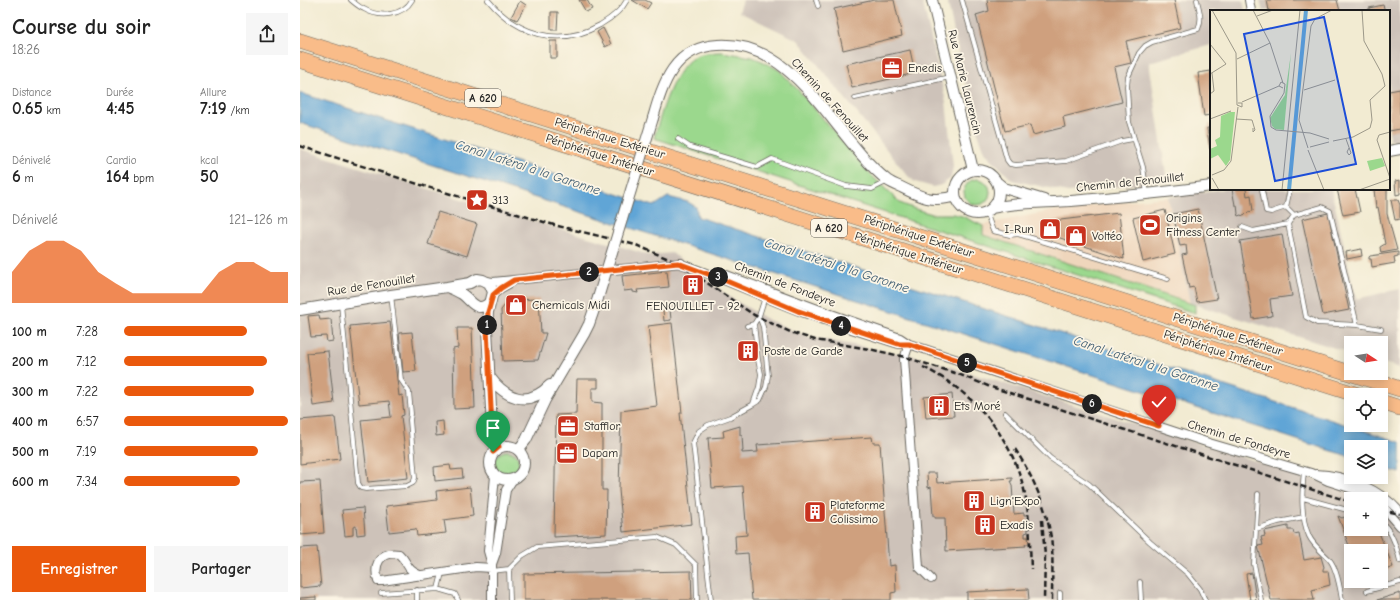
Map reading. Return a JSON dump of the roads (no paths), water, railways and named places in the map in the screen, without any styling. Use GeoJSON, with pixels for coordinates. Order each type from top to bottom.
{"type":"FeatureCollection","features":[{"type":"Feature","properties":{"kind":"highway","name":"Périphérique Extérieur"},"geometry":{"type":"LineString","coordinates":[[300,41],[1400,389]]}},
{"type":"Feature","properties":{"kind":"highway","name":"Périphérique Intérieur"},"geometry":{"type":"LineString","coordinates":[[300,60],[1344,391]]}},
{"type":"Feature","properties":{"kind":"highway"},"geometry":{"type":"LineString","coordinates":[[1388,404],[1400,408]]}},
{"type":"Feature","properties":{"kind":"street","name":"Rue Marie Laurencin"},"geometry":{"type":"LineString","coordinates":[[932,0],[973,170]]}},
{"type":"Feature","properties":{"kind":"street"},"geometry":{"type":"LineString","coordinates":[[1249,0],[1251,10]]}},
{"type":"Feature","properties":{"kind":"street","name":"Chemin de Fenouillet"},"geometry":{"type":"LineString","coordinates":[[518,450],[526,440],[545,400],[587,329],[666,79],[682,58],[696,49],[724,44],[751,49],[776,61],[790,73],[826,111],[870,164],[888,181],[914,194],[932,200],[945,199],[955,196]]}},
{"type":"Feature","properties":{"kind":"street"},"geometry":{"type":"LineString","coordinates":[[1390,151],[1400,149]]}},
{"type":"Feature","properties":{"kind":"street"},"geometry":{"type":"LineString","coordinates":[[973,170],[985,171],[998,183],[998,199],[989,210],[979,214],[971,213],[958,204],[955,196],[955,188],[958,179],[965,173],[973,170]]}},
{"type":"Feature","properties":{"kind":"street","name":"Chemin de Fenouillet"},"geometry":{"type":"LineString","coordinates":[[998,183],[1004,188],[1052,202]]}},
{"type":"Feature","properties":{"kind":"street","name":"Chemin de Fenouillet"},"geometry":{"type":"LineString","coordinates":[[989,210],[1006,205],[1147,194],[1210,186]]}},
{"type":"Feature","properties":{"kind":"street","name":"Rue de Fenouillet"},"geometry":{"type":"LineString","coordinates":[[300,310],[470,283],[478,279],[493,282],[678,263]]}},
{"type":"Feature","properties":{"kind":"street","name":"Chemin de Fondeyre"},"geometry":{"type":"LineString","coordinates":[[678,263],[700,265],[766,294],[831,314],[900,338],[909,344],[1201,440],[1307,472],[1361,492]]}},
{"type":"Feature","properties":{"kind":"street"},"geometry":{"type":"LineString","coordinates":[[486,280],[491,285],[492,298],[487,329],[492,428],[499,447]]}},
{"type":"Feature","properties":{"kind":"street","name":"Rue de Fenouillet"},"geometry":{"type":"LineString","coordinates":[[476,306],[486,305],[501,288],[514,280]]}},
{"type":"Feature","properties":{"kind":"street"},"geometry":{"type":"LineString","coordinates":[[467,299],[466,289],[470,283]]}},
{"type":"Feature","properties":{"kind":"street"},"geometry":{"type":"LineString","coordinates":[[447,287],[459,292],[470,303],[476,306],[487,329]]}},
{"type":"Feature","properties":{"kind":"street"},"geometry":{"type":"LineString","coordinates":[[909,344],[904,359],[919,567],[931,579]]}},
{"type":"Feature","properties":{"kind":"street","name":"Chemin de Fenouillet"},"geometry":{"type":"LineString","coordinates":[[489,375],[497,386],[505,392],[520,398],[529,398],[538,396],[546,390],[561,374]]}},
{"type":"Feature","properties":{"kind":"street"},"geometry":{"type":"LineString","coordinates":[[492,568],[496,553],[506,490],[513,479],[521,473],[524,464],[524,458],[518,450],[509,446],[499,447],[493,452],[490,459],[491,469],[496,476],[506,480],[513,479]]}},
{"type":"Feature","properties":{"kind":"street","name":"Chemin de Fondeyre"},"geometry":{"type":"LineString","coordinates":[[1307,472],[1330,474],[1372,490],[1385,498],[1400,512]]}},
{"type":"Feature","properties":{"kind":"street"},"geometry":{"type":"LineString","coordinates":[[492,600],[492,568],[488,551],[496,476]]}},
{"type":"Feature","properties":{"kind":"street"},"geometry":{"type":"LineString","coordinates":[[1388,512],[1400,526]]}},
{"type":"Feature","properties":{"kind":"street"},"geometry":{"type":"LineString","coordinates":[[422,576],[409,570],[399,554],[386,554],[381,557],[377,564],[378,581],[422,576],[476,567],[492,568]]}},
{"type":"Feature","properties":{"kind":"lane"},"geometry":{"type":"LineString","coordinates":[[350,0],[364,10],[376,14],[392,14],[402,10],[412,0]]}},
{"type":"Feature","properties":{"kind":"lane"},"geometry":{"type":"LineString","coordinates":[[488,0],[497,11],[510,22],[527,31],[539,35],[555,37],[574,35],[592,29],[608,20],[625,5],[627,0]]}},
{"type":"Feature","properties":{"kind":"lane"},"geometry":{"type":"LineString","coordinates":[[816,0],[818,6]]}},
{"type":"Feature","properties":{"kind":"lane"},"geometry":{"type":"LineString","coordinates":[[962,0],[1006,160],[1010,164],[1016,166],[1066,161],[1122,141],[1133,139]]}},
{"type":"Feature","properties":{"kind":"lane"},"geometry":{"type":"LineString","coordinates":[[1147,194],[1143,167],[1133,139],[1129,122],[1127,98],[1128,76],[1139,53],[1145,46],[1152,42],[1198,29],[1201,24],[1201,18],[1197,0]]}},
{"type":"Feature","properties":{"kind":"lane"},"geometry":{"type":"LineString","coordinates":[[855,98],[950,76]]}},
{"type":"Feature","properties":{"kind":"lane"},"geometry":{"type":"LineString","coordinates":[[678,138],[690,147],[757,167],[772,160],[846,186],[872,189],[888,181]]}},
{"type":"Feature","properties":{"kind":"lane"},"geometry":{"type":"LineString","coordinates":[[1262,190],[1266,211],[1271,212],[1286,207]]}},
{"type":"Feature","properties":{"kind":"lane"},"geometry":{"type":"LineString","coordinates":[[1286,207],[1290,190]]}},
{"type":"Feature","properties":{"kind":"lane"},"geometry":{"type":"LineString","coordinates":[[1286,207],[1294,215]]}},
{"type":"Feature","properties":{"kind":"lane"},"geometry":{"type":"LineString","coordinates":[[1357,324],[1330,210],[1322,207],[1294,215],[1288,224],[1306,317],[1317,323],[1357,324],[1381,329]]}},
{"type":"Feature","properties":{"kind":"lane"},"geometry":{"type":"LineString","coordinates":[[989,210],[993,231],[1010,235],[1018,234],[1168,279]]}},
{"type":"Feature","properties":{"kind":"lane"},"geometry":{"type":"LineString","coordinates":[[1242,227],[1253,231],[1288,224]]}},
{"type":"Feature","properties":{"kind":"lane"},"geometry":{"type":"LineString","coordinates":[[747,326],[754,324],[760,316],[766,294]]}},
{"type":"Feature","properties":{"kind":"lane"},"geometry":{"type":"LineString","coordinates":[[341,304],[358,483],[361,488],[366,489],[407,486],[413,483],[415,478],[410,420],[412,414],[409,392],[401,380],[391,295]]}},
{"type":"Feature","properties":{"kind":"lane"},"geometry":{"type":"LineString","coordinates":[[711,600],[693,443],[699,431],[703,428],[730,417],[760,400],[766,387],[768,376],[763,327],[760,316]]}},
{"type":"Feature","properties":{"kind":"lane"},"geometry":{"type":"LineString","coordinates":[[752,405],[759,386],[761,374],[754,324]]}},
{"type":"Feature","properties":{"kind":"lane"},"geometry":{"type":"LineString","coordinates":[[1005,413],[1050,458],[1089,484],[1188,574],[1200,589],[1205,600]]}},
{"type":"Feature","properties":{"kind":"lane"},"geometry":{"type":"LineString","coordinates":[[1307,472],[1302,486],[1304,517],[1309,536],[1319,550],[1330,560],[1339,582],[1342,600]]}},
{"type":"Feature","properties":{"kind":"lane"},"geometry":{"type":"LineString","coordinates":[[1258,494],[1254,564],[1261,600]]}},
{"type":"Feature","properties":{"kind":"lane"},"geometry":{"type":"LineString","coordinates":[[1303,498],[1344,509]]}},
{"type":"Feature","properties":{"kind":"lane"},"geometry":{"type":"LineString","coordinates":[[1256,529],[1278,522],[1304,517]]}},
{"type":"Feature","properties":{"kind":"lane"},"geometry":{"type":"LineString","coordinates":[[1388,531],[1397,549],[1400,561]]}},
{"type":"Feature","properties":{"kind":"lane"},"geometry":{"type":"LineString","coordinates":[[510,600],[509,570],[522,556],[537,547],[657,537],[676,545],[696,565],[697,600]]}},
{"type":"Feature","properties":{"kind":"lane"},"geometry":{"type":"LineString","coordinates":[[492,568],[509,570]]}},
{"type":"Feature","properties":{"kind":"lane"},"geometry":{"type":"LineString","coordinates":[[438,589],[442,572]]}},
{"type":"Feature","properties":{"kind":"lane"},"geometry":{"type":"LineString","coordinates":[[1140,582],[1141,600]]}},
{"type":"Feature","properties":{"kind":"lane"},"geometry":{"type":"LineString","coordinates":[[1367,591],[1400,582]]}},
{"type":"Feature","properties":{"kind":"lane"},"geometry":{"type":"LineString","coordinates":[[381,593],[438,589],[456,594],[458,600]]}},
{"type":"Feature","properties":{"kind":"lane"},"geometry":{"type":"LineString","coordinates":[[417,590],[417,600]]}},
{"type":"Feature","properties":{"kind":"lane"},"geometry":{"type":"LineString","coordinates":[[1060,593],[1060,600]]}},
{"type":"Feature","properties":{"kind":"water","name":"Canal Latéral à la Garonne"},"geometry":{"type":"Polygon","coordinates":[[[300,93],[654,206],[668,197],[688,202],[696,207],[698,217],[1344,424],[1344,432],[1369,432],[1400,442],[1400,473],[1388,469],[1388,440],[1344,440],[1344,455],[300,123],[300,93]]]}},
{"type":"Feature","properties":{"kind":"railway"},"geometry":{"type":"LineString","coordinates":[[300,146],[424,186],[554,225],[636,245],[678,263],[754,315],[790,332],[815,340],[905,357],[958,374],[988,386],[1344,500]]}},
{"type":"Feature","properties":{"kind":"railway"},"geometry":{"type":"LineString","coordinates":[[923,367],[943,378],[978,406],[1005,442],[1015,462],[1027,505],[1031,569]]}},
{"type":"Feature","properties":{"kind":"railway"},"geometry":{"type":"LineString","coordinates":[[1015,449],[1040,496],[1048,521],[1052,547],[1052,600]]}},
{"type":"Feature","properties":{"kind":"railway"},"geometry":{"type":"LineString","coordinates":[[1388,511],[1400,514]]}},
{"type":"Feature","properties":{"kind":"railway"},"geometry":{"type":"LineString","coordinates":[[1042,520],[1045,556],[1044,600]]}},
{"type":"Feature","properties":{"kind":"place","name":"Enedis"},"geometry":{"type":"Point","coordinates":[892,68]}},
{"type":"Feature","properties":{"kind":"place","name":"313"},"geometry":{"type":"Point","coordinates":[477,200]}},
{"type":"Feature","properties":{"kind":"place","name":"Origins Fitness Center"},"geometry":{"type":"Point","coordinates":[1150,225]}},
{"type":"Feature","properties":{"kind":"place","name":"I-Run"},"geometry":{"type":"Point","coordinates":[1050,229]}},
{"type":"Feature","properties":{"kind":"place","name":"Voltéo"},"geometry":{"type":"Point","coordinates":[1076,236]}},
{"type":"Feature","properties":{"kind":"place","name":"FENOUILLET - 92"},"geometry":{"type":"Point","coordinates":[693,285]}},
{"type":"Feature","properties":{"kind":"place","name":"Chemicals Midi"},"geometry":{"type":"Point","coordinates":[516,305]}},
{"type":"Feature","properties":{"kind":"place","name":"Poste de Garde"},"geometry":{"type":"Point","coordinates":[748,351]}},
{"type":"Feature","properties":{"kind":"place","name":"Ets Moré"},"geometry":{"type":"Point","coordinates":[939,406]}},
{"type":"Feature","properties":{"kind":"place","name":"Stafflor"},"geometry":{"type":"Point","coordinates":[568,426]}},
{"type":"Feature","properties":{"kind":"place","name":"Dapam"},"geometry":{"type":"Point","coordinates":[567,453]}},
{"type":"Feature","properties":{"kind":"place","name":"Lign'Expo"},"geometry":{"type":"Point","coordinates":[974,501]}},
{"type":"Feature","properties":{"kind":"place","name":"Plateforme Colissimo"},"geometry":{"type":"Point","coordinates":[815,512]}},
{"type":"Feature","properties":{"kind":"place","name":"Exadis"},"geometry":{"type":"Point","coordinates":[985,525]}}]}
